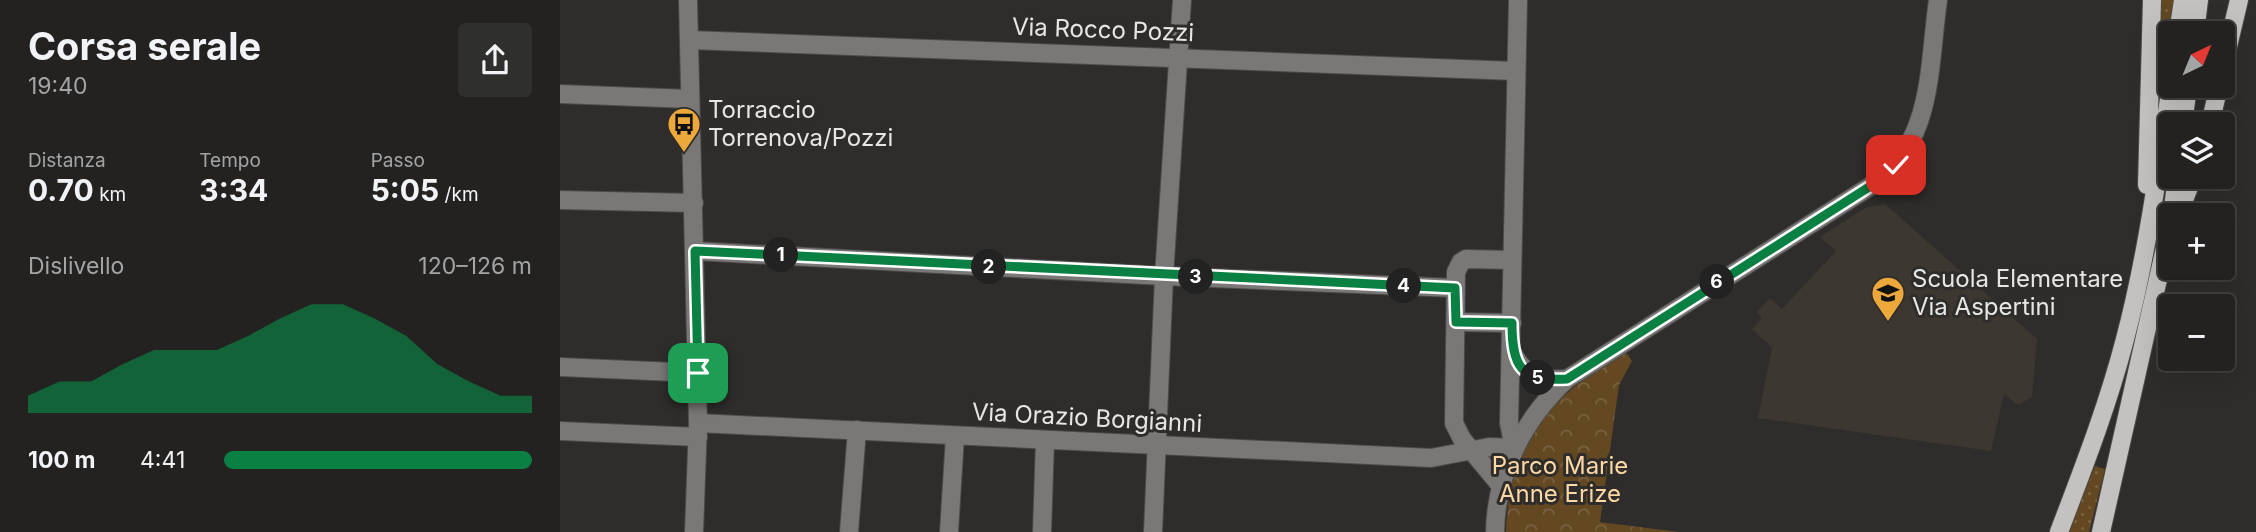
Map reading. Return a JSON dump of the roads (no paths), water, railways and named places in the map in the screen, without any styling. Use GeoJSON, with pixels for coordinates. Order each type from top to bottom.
{"type":"FeatureCollection","features":[{"type":"Feature","properties":{"kind":"main road"},"geometry":{"type":"LineString","coordinates":[[2145,251],[2152,0]]}},
{"type":"Feature","properties":{"kind":"main road"},"geometry":{"type":"LineString","coordinates":[[2180,21],[2183,0]]}},
{"type":"Feature","properties":{"kind":"main road"},"geometry":{"type":"LineString","coordinates":[[2196,21],[2199,0]]}},
{"type":"Feature","properties":{"kind":"main road"},"geometry":{"type":"LineString","coordinates":[[2234,21],[2239,0]]}},
{"type":"Feature","properties":{"kind":"main road"},"geometry":{"type":"LineString","coordinates":[[2059,532],[2086,462],[2125,341],[2145,251],[2169,98]]}},
{"type":"Feature","properties":{"kind":"main road"},"geometry":{"type":"LineString","coordinates":[[2101,532],[2141,343],[2158,277]]}},
{"type":"Feature","properties":{"kind":"street"},"geometry":{"type":"LineString","coordinates":[[688,0],[698,373],[694,532]]}},
{"type":"Feature","properties":{"kind":"street"},"geometry":{"type":"LineString","coordinates":[[1153,532],[1164,276],[1182,0]]}},
{"type":"Feature","properties":{"kind":"street"},"geometry":{"type":"LineString","coordinates":[[1514,448],[1509,423],[1518,0]]}},
{"type":"Feature","properties":{"kind":"street"},"geometry":{"type":"LineString","coordinates":[[1495,532],[1501,486],[1514,448],[1536,412],[1567,379],[1869,187],[1894,168],[1910,147],[1920,123],[1938,0]]}},
{"type":"Feature","properties":{"kind":"street","name":"Via Rocco Pozzi"},"geometry":{"type":"LineString","coordinates":[[689,40],[1516,71]]}},
{"type":"Feature","properties":{"kind":"street"},"geometry":{"type":"LineString","coordinates":[[560,94],[690,99]]}},
{"type":"Feature","properties":{"kind":"street"},"geometry":{"type":"LineString","coordinates":[[560,200],[694,203]]}},
{"type":"Feature","properties":{"kind":"street"},"geometry":{"type":"LineString","coordinates":[[695,251],[1164,276],[1455,288]]}},
{"type":"Feature","properties":{"kind":"street"},"geometry":{"type":"LineString","coordinates":[[1501,486],[1454,423],[1455,288],[1457,267],[1464,260],[1512,260]]}},
{"type":"Feature","properties":{"kind":"street"},"geometry":{"type":"LineString","coordinates":[[1456,322],[1512,323]]}},
{"type":"Feature","properties":{"kind":"street"},"geometry":{"type":"LineString","coordinates":[[1512,352],[1520,366],[1534,376],[1567,379]]}},
{"type":"Feature","properties":{"kind":"street"},"geometry":{"type":"LineString","coordinates":[[560,367],[698,373]]}},
{"type":"Feature","properties":{"kind":"street","name":"Via Orazio Borgianni"},"geometry":{"type":"LineString","coordinates":[[560,430],[857,430],[1431,458],[1495,446],[1514,448]]}},
{"type":"Feature","properties":{"kind":"street"},"geometry":{"type":"LineString","coordinates":[[849,532],[857,430]]}},
{"type":"Feature","properties":{"kind":"street"},"geometry":{"type":"LineString","coordinates":[[949,532],[955,436]]}},
{"type":"Feature","properties":{"kind":"street"},"geometry":{"type":"LineString","coordinates":[[1042,532],[1045,440]]}},
{"type":"Feature","properties":{"kind":"place","name":"Torraccio Torrenova/Pozzi"},"geometry":{"type":"Point","coordinates":[684,154]}},
{"type":"Feature","properties":{"kind":"place","name":"Scuola Elementare Via Aspertini"},"geometry":{"type":"Point","coordinates":[1888,323]}},
{"type":"Feature","properties":{"kind":"park label","name":"Parco Marie Anne Erize"},"geometry":{"type":"Point","coordinates":[1560,480]}}]}
